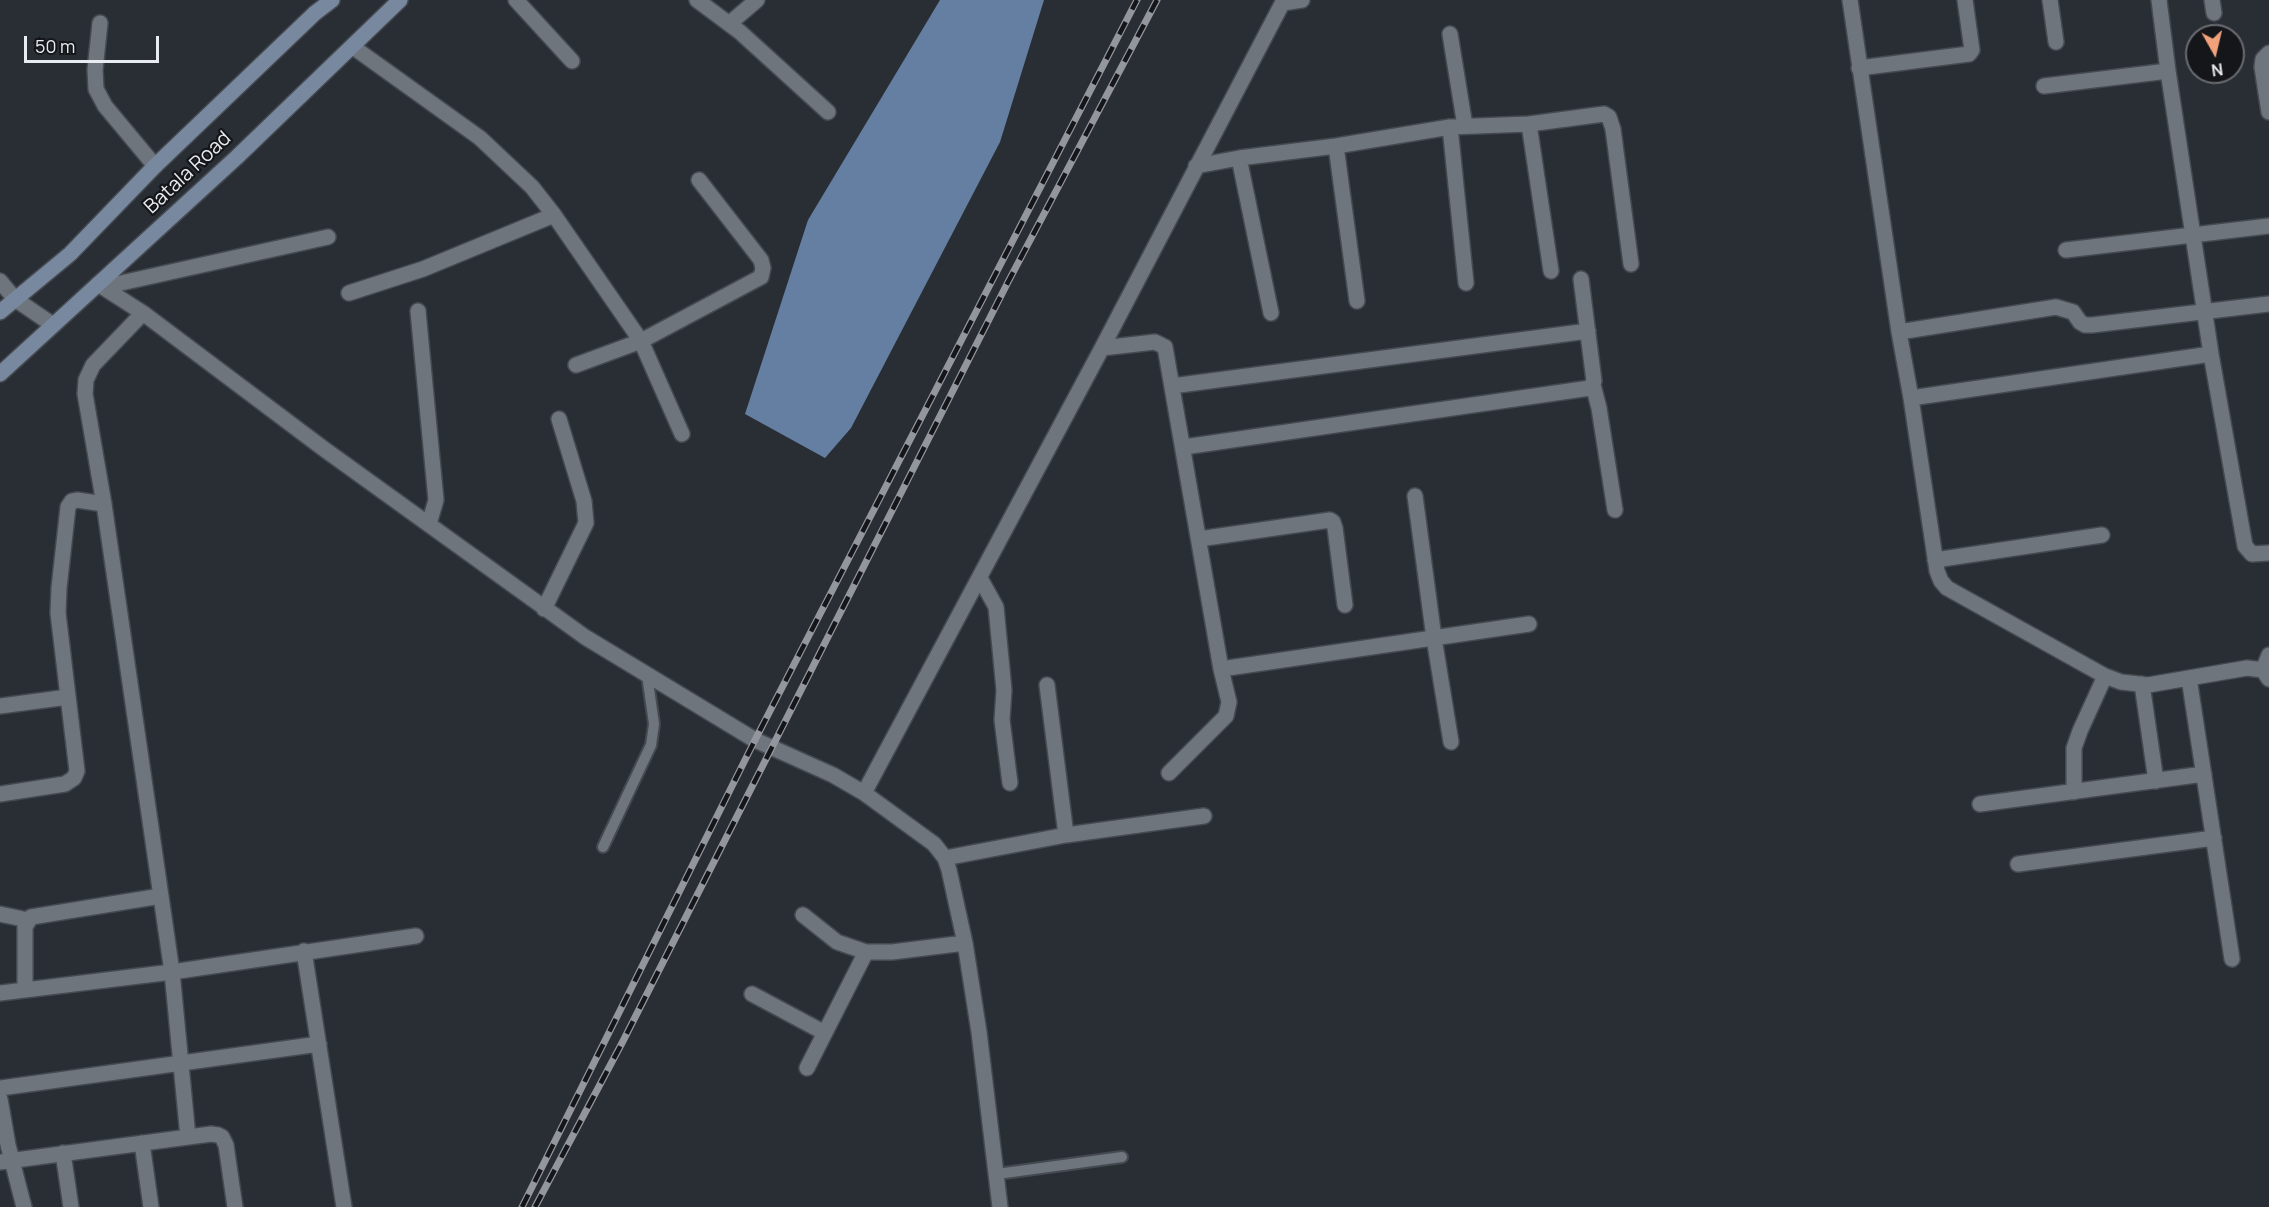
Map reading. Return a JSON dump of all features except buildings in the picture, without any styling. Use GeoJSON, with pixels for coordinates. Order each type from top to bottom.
{"type":"FeatureCollection","features":[{"type":"Feature","properties":{"kind":"main road","name":"Batala Road"},"geometry":{"type":"LineString","coordinates":[[0,312],[70,254],[155,166],[315,13],[332,0]]}},
{"type":"Feature","properties":{"kind":"main road","name":"Batala Road"},"geometry":{"type":"LineString","coordinates":[[0,374],[100,286],[400,0]]}},
{"type":"Feature","properties":{"kind":"street"},"geometry":{"type":"LineString","coordinates":[[516,0],[572,61]]}},
{"type":"Feature","properties":{"kind":"street"},"geometry":{"type":"LineString","coordinates":[[697,0],[730,23],[828,112]]}},
{"type":"Feature","properties":{"kind":"street"},"geometry":{"type":"LineString","coordinates":[[730,23],[757,0]]}},
{"type":"Feature","properties":{"kind":"street"},"geometry":{"type":"LineString","coordinates":[[864,793],[1102,348],[1283,1],[1302,0]]}},
{"type":"Feature","properties":{"kind":"street"},"geometry":{"type":"LineString","coordinates":[[1850,0],[1935,560],[1937,571],[1947,588],[2105,676],[2121,682],[2142,684],[2247,668],[2266,675],[2269,655]]}},
{"type":"Feature","properties":{"kind":"street"},"geometry":{"type":"LineString","coordinates":[[1859,68],[1969,54],[1972,50],[1965,0]]}},
{"type":"Feature","properties":{"kind":"street"},"geometry":{"type":"LineString","coordinates":[[2050,0],[2056,42]]}},
{"type":"Feature","properties":{"kind":"street"},"geometry":{"type":"LineString","coordinates":[[2159,0],[2192,235],[2245,546],[2252,554],[2269,553]]}},
{"type":"Feature","properties":{"kind":"street"},"geometry":{"type":"LineString","coordinates":[[100,23],[95,70],[96,89],[105,106],[155,166]]}},
{"type":"Feature","properties":{"kind":"street"},"geometry":{"type":"LineString","coordinates":[[1450,34],[1458,127],[1466,283]]}},
{"type":"Feature","properties":{"kind":"street"},"geometry":{"type":"LineString","coordinates":[[353,47],[480,138],[510,164],[554,215],[641,341],[682,434]]}},
{"type":"Feature","properties":{"kind":"street"},"geometry":{"type":"LineString","coordinates":[[2269,53],[2263,59],[2262,67],[2269,112]]}},
{"type":"Feature","properties":{"kind":"street"},"geometry":{"type":"LineString","coordinates":[[2044,87],[2168,71]]}},
{"type":"Feature","properties":{"kind":"street"},"geometry":{"type":"LineString","coordinates":[[1196,166],[1458,127],[1529,124],[1604,114],[1609,117],[1613,129],[1631,264]]}},
{"type":"Feature","properties":{"kind":"street"},"geometry":{"type":"LineString","coordinates":[[1529,124],[1551,270]]}},
{"type":"Feature","properties":{"kind":"street"},"geometry":{"type":"LineString","coordinates":[[1336,146],[1357,301]]}},
{"type":"Feature","properties":{"kind":"street"},"geometry":{"type":"LineString","coordinates":[[1239,158],[1271,313]]}},
{"type":"Feature","properties":{"kind":"street"},"geometry":{"type":"LineString","coordinates":[[576,365],[641,341],[761,277],[763,268],[761,260],[699,180]]}},
{"type":"Feature","properties":{"kind":"street"},"geometry":{"type":"LineString","coordinates":[[349,293],[423,269],[554,215]]}},
{"type":"Feature","properties":{"kind":"street"},"geometry":{"type":"LineString","coordinates":[[2066,250],[2269,226]]}},
{"type":"Feature","properties":{"kind":"street"},"geometry":{"type":"LineString","coordinates":[[100,286],[328,237]]}},
{"type":"Feature","properties":{"kind":"street"},"geometry":{"type":"LineString","coordinates":[[1581,279],[1593,385],[1599,408],[1615,510]]}},
{"type":"Feature","properties":{"kind":"street"},"geometry":{"type":"LineString","coordinates":[[0,281],[15,300],[54,325]]}},
{"type":"Feature","properties":{"kind":"street"},"geometry":{"type":"LineString","coordinates":[[100,286],[143,313],[324,449],[585,637],[755,740],[833,775],[864,793],[934,844],[945,858],[965,943],[979,1032],[1000,1207]]}},
{"type":"Feature","properties":{"kind":"street"},"geometry":{"type":"LineString","coordinates":[[1899,332],[2056,307],[2073,312],[2080,322],[2092,325],[2269,304]]}},
{"type":"Feature","properties":{"kind":"street"},"geometry":{"type":"LineString","coordinates":[[418,311],[436,500],[429,524]]}},
{"type":"Feature","properties":{"kind":"street"},"geometry":{"type":"LineString","coordinates":[[143,313],[93,365],[86,380],[85,394],[104,504],[172,972],[183,1064],[188,1137]]}},
{"type":"Feature","properties":{"kind":"street"},"geometry":{"type":"LineString","coordinates":[[1172,386],[1588,331]]}},
{"type":"Feature","properties":{"kind":"street"},"geometry":{"type":"LineString","coordinates":[[1102,348],[1155,342],[1165,347],[1228,702],[1226,716],[1169,773]]}},
{"type":"Feature","properties":{"kind":"street"},"geometry":{"type":"LineString","coordinates":[[1911,398],[2211,354]]}},
{"type":"Feature","properties":{"kind":"street"},"geometry":{"type":"LineString","coordinates":[[1184,447],[1573,391],[1593,385]]}},
{"type":"Feature","properties":{"kind":"street"},"geometry":{"type":"LineString","coordinates":[[544,609],[586,523],[584,501],[559,419]]}},
{"type":"Feature","properties":{"kind":"street"},"geometry":{"type":"LineString","coordinates":[[1415,496],[1451,742]]}},
{"type":"Feature","properties":{"kind":"street"},"geometry":{"type":"LineString","coordinates":[[0,794],[65,784],[74,778],[78,764],[68,697],[58,599],[68,507],[72,501],[77,500],[104,504]]}},
{"type":"Feature","properties":{"kind":"street"},"geometry":{"type":"LineString","coordinates":[[1199,539],[1330,520],[1335,528],[1345,605]]}},
{"type":"Feature","properties":{"kind":"street"},"geometry":{"type":"LineString","coordinates":[[1935,560],[2102,536]]}},
{"type":"Feature","properties":{"kind":"street"},"geometry":{"type":"LineString","coordinates":[[980,578],[996,608],[1004,690],[1002,720],[1010,783]]}},
{"type":"Feature","properties":{"kind":"street"},"geometry":{"type":"LineString","coordinates":[[1221,669],[1529,624]]}},
{"type":"Feature","properties":{"kind":"street"},"geometry":{"type":"LineString","coordinates":[[2074,792],[2074,748],[2105,676]]}},
{"type":"Feature","properties":{"kind":"street"},"geometry":{"type":"LineString","coordinates":[[2189,678],[2232,959]]}},
{"type":"Feature","properties":{"kind":"street"},"geometry":{"type":"LineString","coordinates":[[2142,684],[2156,781]]}},
{"type":"Feature","properties":{"kind":"street"},"geometry":{"type":"LineString","coordinates":[[1047,685],[1066,835]]}},
{"type":"Feature","properties":{"kind":"street"},"geometry":{"type":"LineString","coordinates":[[0,706],[68,697]]}},
{"type":"Feature","properties":{"kind":"street"},"geometry":{"type":"LineString","coordinates":[[1980,804],[2204,774]]}},
{"type":"Feature","properties":{"kind":"street"},"geometry":{"type":"LineString","coordinates":[[945,858],[1066,835],[1204,816]]}},
{"type":"Feature","properties":{"kind":"street"},"geometry":{"type":"LineString","coordinates":[[2018,864],[2214,838]]}},
{"type":"Feature","properties":{"kind":"street"},"geometry":{"type":"LineString","coordinates":[[25,990],[25,927],[28,920],[35,915],[160,896]]}},
{"type":"Feature","properties":{"kind":"street"},"geometry":{"type":"LineString","coordinates":[[0,914],[28,920]]}},
{"type":"Feature","properties":{"kind":"street"},"geometry":{"type":"LineString","coordinates":[[803,915],[837,942],[866,952],[892,952],[965,943]]}},
{"type":"Feature","properties":{"kind":"street"},"geometry":{"type":"LineString","coordinates":[[0,993],[172,972],[416,936]]}},
{"type":"Feature","properties":{"kind":"street"},"geometry":{"type":"LineString","coordinates":[[304,951],[344,1207]]}},
{"type":"Feature","properties":{"kind":"street"},"geometry":{"type":"LineString","coordinates":[[807,1068],[866,952]]}},
{"type":"Feature","properties":{"kind":"street"},"geometry":{"type":"LineString","coordinates":[[752,994],[825,1033]]}},
{"type":"Feature","properties":{"kind":"street"},"geometry":{"type":"LineString","coordinates":[[0,1088],[319,1044]]}},
{"type":"Feature","properties":{"kind":"street"},"geometry":{"type":"LineString","coordinates":[[0,1099],[6,1161],[24,1207]]}},
{"type":"Feature","properties":{"kind":"street"},"geometry":{"type":"LineString","coordinates":[[6,1161],[211,1134],[222,1137],[226,1144],[235,1207]]}},
{"type":"Feature","properties":{"kind":"street"},"geometry":{"type":"LineString","coordinates":[[142,1143],[151,1207]]}},
{"type":"Feature","properties":{"kind":"street"},"geometry":{"type":"LineString","coordinates":[[63,1153],[71,1207]]}},
{"type":"Feature","properties":{"kind":"lane"},"geometry":{"type":"LineString","coordinates":[[603,847],[651,745],[654,724],[647,675]]}},
{"type":"Feature","properties":{"kind":"lane"},"geometry":{"type":"LineString","coordinates":[[997,1174],[1122,1157]]}},
{"type":"Feature","properties":{"kind":"water"},"geometry":{"type":"Polygon","coordinates":[[[940,0],[1044,0],[1000,142],[851,428],[825,458],[745,414],[808,220],[940,0]]]}},
{"type":"Feature","properties":{"kind":"railway"},"geometry":{"type":"LineString","coordinates":[[522,1207],[755,740],[1137,0]]}},
{"type":"Feature","properties":{"kind":"railway"},"geometry":{"type":"LineString","coordinates":[[535,1207],[622,1043],[1008,282],[1157,0]]}}]}
